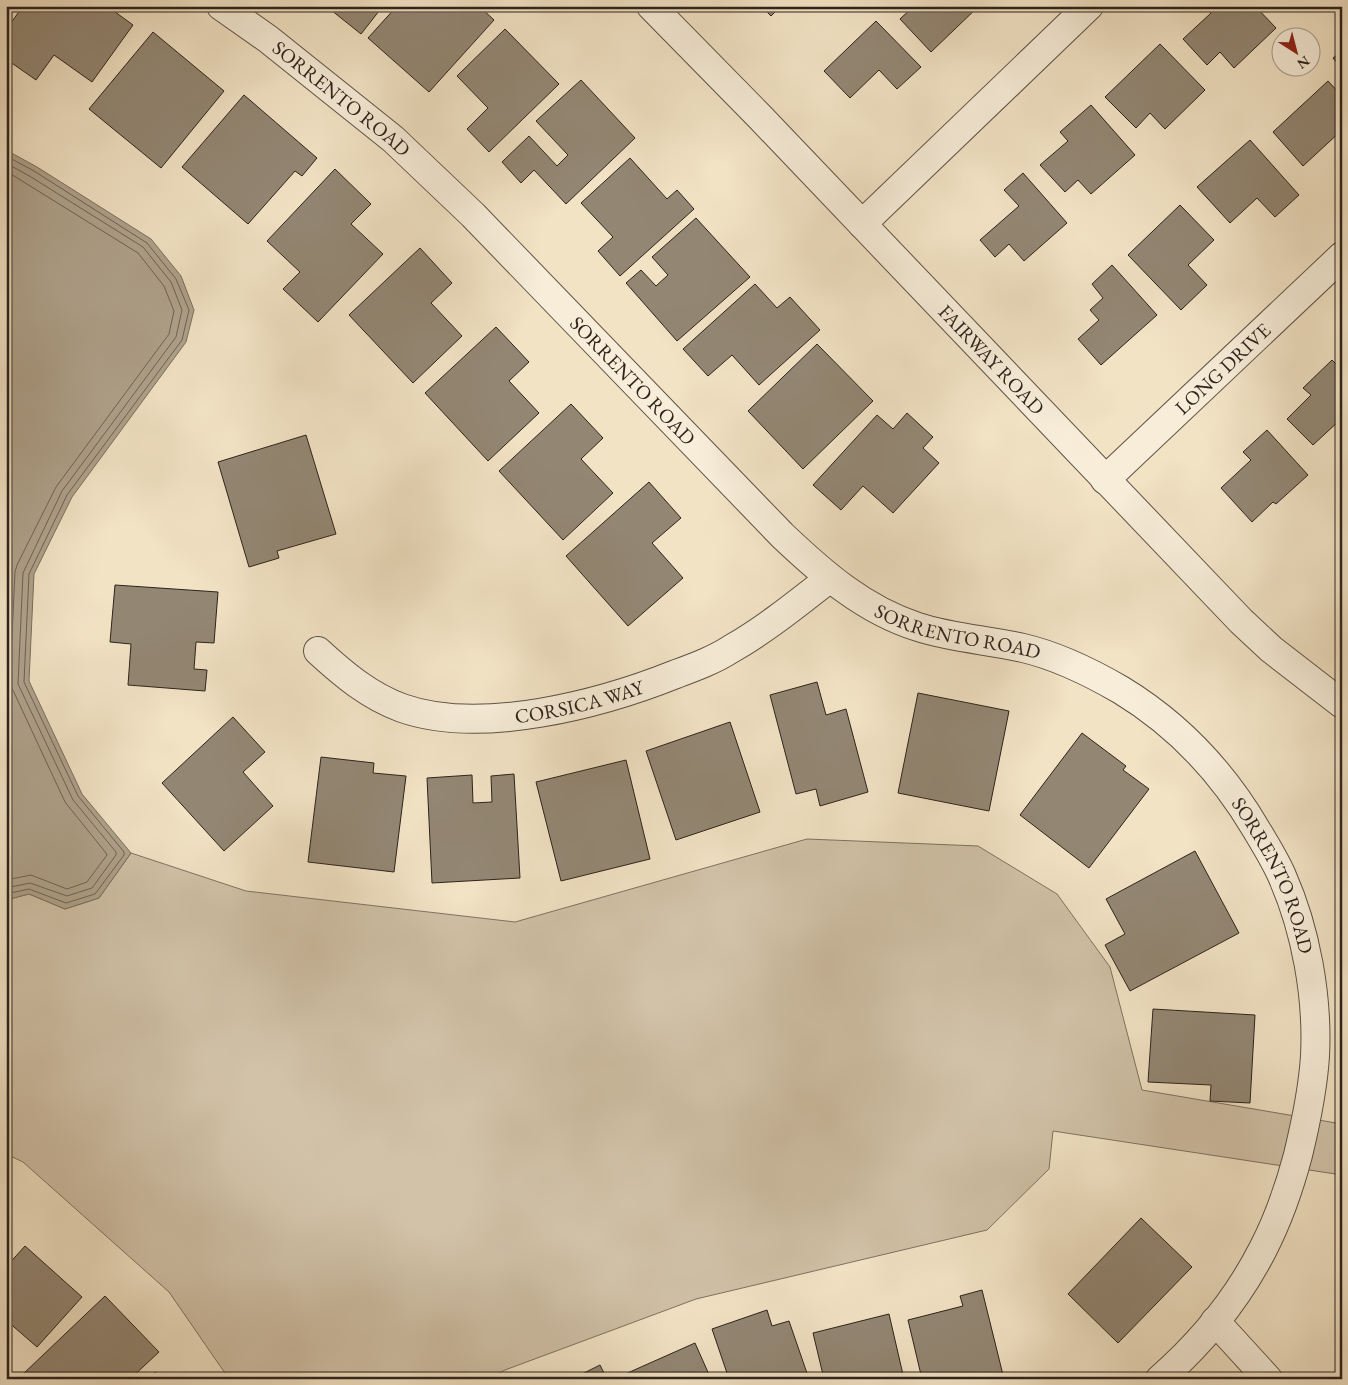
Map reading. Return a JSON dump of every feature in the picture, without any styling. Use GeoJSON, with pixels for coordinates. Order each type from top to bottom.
{"type":"FeatureCollection","features":[{"type":"Feature","properties":{"kind":"street","name":"SORRENTO ROAD"},"geometry":{"type":"LineString","coordinates":[[221,6],[268,39],[393,139],[473,215],[782,535],[830,578],[857,599],[893,618],[916,627],[948,635],[1023,648],[1054,657],[1084,670],[1150,709],[1198,751],[1229,787],[1250,819],[1282,876],[1301,932],[1310,971],[1314,1005],[1315,1044],[1311,1094],[1304,1130],[1283,1207],[1262,1251],[1248,1276],[1215,1321],[1162,1378]]}},
{"type":"Feature","properties":{"kind":"street","name":"FAIRWAY ROAD"},"geometry":{"type":"LineString","coordinates":[[651,6],[1241,621],[1271,649],[1342,704]]}},
{"type":"Feature","properties":{"kind":"street"},"geometry":{"type":"LineString","coordinates":[[862,224],[1090,6]]}},
{"type":"Feature","properties":{"kind":"street","name":"LONG DRIVE"},"geometry":{"type":"LineString","coordinates":[[1105,480],[1342,256]]}},
{"type":"Feature","properties":{"kind":"street","name":"CORSICA WAY"},"geometry":{"type":"LineString","coordinates":[[318,651],[353,682],[378,697],[402,708],[428,715],[456,718],[495,718],[533,714],[624,694],[730,651],[758,633],[830,578]]}},
{"type":"Feature","properties":{"kind":"street"},"geometry":{"type":"LineString","coordinates":[[1215,1321],[1268,1379]]}},
{"type":"Feature","properties":{"kind":"shaded area"},"geometry":{"type":"Polygon","coordinates":[[[807,839],[978,846],[1057,894],[1110,967],[1142,1090],[1342,1124],[1342,1175],[1053,1131],[1049,1169],[987,1230],[696,1299],[505,1370],[488,1379],[231,1379],[227,1376],[169,1292],[23,1162],[6,1154],[6,900],[29,894],[65,909],[99,898],[131,853],[246,891],[515,922],[807,839]]]}},
{"type":"Feature","properties":{"kind":"water"},"geometry":{"type":"Polygon","coordinates":[[[6,150],[37,167],[151,239],[181,276],[194,310],[186,342],[72,497],[34,574],[29,681],[82,794],[131,853],[99,898],[65,909],[29,894],[6,900],[6,150]]]}},
{"type":"Feature","properties":{"kind":"building"},"geometry":{"type":"Polygon","coordinates":[[[23,6],[107,6],[133,25],[92,82],[54,55],[36,80],[6,59],[6,30],[23,6]]]}},
{"type":"Feature","properties":{"kind":"building"},"geometry":{"type":"Polygon","coordinates":[[[326,6],[383,6],[361,34],[326,6]]]}},
{"type":"Feature","properties":{"kind":"building"},"geometry":{"type":"Polygon","coordinates":[[[397,6],[479,6],[494,20],[429,92],[368,38],[397,6]]]}},
{"type":"Feature","properties":{"kind":"building"},"geometry":{"type":"Polygon","coordinates":[[[761,6],[781,6],[771,16],[761,6]]]}},
{"type":"Feature","properties":{"kind":"building"},"geometry":{"type":"Polygon","coordinates":[[[914,6],[979,6],[931,52],[900,19],[914,6]]]}},
{"type":"Feature","properties":{"kind":"building"},"geometry":{"type":"Polygon","coordinates":[[[1205,6],[1255,6],[1276,28],[1270,28],[1270,34],[1234,68],[1220,52],[1207,65],[1183,39],[1211,13],[1205,6]]]}},
{"type":"Feature","properties":{"kind":"building"},"geometry":{"type":"Polygon","coordinates":[[[876,21],[921,67],[897,89],[879,70],[850,98],[824,71],[876,21]]]}},
{"type":"Feature","properties":{"kind":"building"},"geometry":{"type":"Polygon","coordinates":[[[505,29],[559,84],[489,152],[467,129],[488,108],[457,76],[505,29]]]}},
{"type":"Feature","properties":{"kind":"building"},"geometry":{"type":"Polygon","coordinates":[[[153,32],[224,91],[161,168],[89,109],[153,32]]]}},
{"type":"Feature","properties":{"kind":"building"},"geometry":{"type":"Polygon","coordinates":[[[1160,44],[1205,90],[1165,129],[1150,113],[1136,128],[1105,97],[1160,44]]]}},
{"type":"Feature","properties":{"kind":"building"},"geometry":{"type":"Polygon","coordinates":[[[1342,51],[1342,69],[1333,58],[1342,51]]]}},
{"type":"Feature","properties":{"kind":"building"},"geometry":{"type":"Polygon","coordinates":[[[581,80],[635,138],[566,204],[534,170],[521,183],[502,162],[529,136],[557,166],[568,155],[536,121],[581,80]]]}},
{"type":"Feature","properties":{"kind":"building"},"geometry":{"type":"Polygon","coordinates":[[[1328,81],[1342,96],[1342,130],[1303,166],[1273,132],[1328,81]]]}},
{"type":"Feature","properties":{"kind":"building"},"geometry":{"type":"Polygon","coordinates":[[[244,95],[317,158],[302,176],[295,171],[248,224],[182,167],[244,95]]]}},
{"type":"Feature","properties":{"kind":"building"},"geometry":{"type":"Polygon","coordinates":[[[1091,105],[1135,155],[1091,194],[1078,180],[1065,192],[1040,165],[1068,141],[1060,132],[1091,105]]]}},
{"type":"Feature","properties":{"kind":"building"},"geometry":{"type":"Polygon","coordinates":[[[1250,140],[1299,195],[1275,217],[1257,198],[1230,223],[1197,187],[1250,140]]]}},
{"type":"Feature","properties":{"kind":"building"},"geometry":{"type":"Polygon","coordinates":[[[630,158],[667,199],[677,190],[694,209],[620,276],[598,251],[613,237],[581,203],[630,158]]]}},
{"type":"Feature","properties":{"kind":"building"},"geometry":{"type":"Polygon","coordinates":[[[335,169],[371,204],[351,224],[383,254],[318,322],[283,289],[300,272],[267,241],[335,169]]]}},
{"type":"Feature","properties":{"kind":"building"},"geometry":{"type":"Polygon","coordinates":[[[1023,173],[1067,223],[1024,261],[1009,244],[995,257],[980,240],[1019,206],[1004,190],[1023,173]]]}},
{"type":"Feature","properties":{"kind":"building"},"geometry":{"type":"Polygon","coordinates":[[[1180,205],[1214,240],[1188,265],[1207,285],[1181,310],[1128,255],[1180,205]]]}},
{"type":"Feature","properties":{"kind":"building"},"geometry":{"type":"Polygon","coordinates":[[[696,218],[750,277],[677,341],[626,283],[641,270],[656,286],[668,275],[652,257],[696,218]]]}},
{"type":"Feature","properties":{"kind":"building"},"geometry":{"type":"Polygon","coordinates":[[[420,248],[452,283],[431,303],[462,336],[413,383],[349,315],[420,248]]]}},
{"type":"Feature","properties":{"kind":"building"},"geometry":{"type":"Polygon","coordinates":[[[1112,265],[1157,315],[1101,365],[1078,339],[1099,320],[1090,310],[1103,298],[1092,284],[1112,265]]]}},
{"type":"Feature","properties":{"kind":"building"},"geometry":{"type":"Polygon","coordinates":[[[755,284],[777,308],[790,297],[820,330],[759,385],[732,355],[708,376],[683,349],[755,284]]]}},
{"type":"Feature","properties":{"kind":"building"},"geometry":{"type":"Polygon","coordinates":[[[496,327],[529,362],[509,381],[539,413],[488,461],[425,393],[496,327]]]}},
{"type":"Feature","properties":{"kind":"building"},"geometry":{"type":"Polygon","coordinates":[[[817,344],[873,401],[803,469],[748,411],[817,344]]]}},
{"type":"Feature","properties":{"kind":"building"},"geometry":{"type":"Polygon","coordinates":[[[1332,360],[1342,370],[1342,422],[1340,420],[1313,445],[1287,419],[1311,395],[1303,388],[1332,360]]]}},
{"type":"Feature","properties":{"kind":"building"},"geometry":{"type":"Polygon","coordinates":[[[571,404],[603,438],[581,459],[613,493],[563,540],[499,471],[571,404]]]}},
{"type":"Feature","properties":{"kind":"building"},"geometry":{"type":"Polygon","coordinates":[[[907,413],[933,437],[923,448],[939,463],[893,513],[863,486],[841,510],[813,485],[877,415],[893,429],[907,413]]]}},
{"type":"Feature","properties":{"kind":"building"},"geometry":{"type":"Polygon","coordinates":[[[1267,430],[1308,475],[1276,504],[1273,502],[1252,522],[1221,488],[1251,460],[1243,452],[1267,430]]]}},
{"type":"Feature","properties":{"kind":"building"},"geometry":{"type":"Polygon","coordinates":[[[306,435],[336,534],[277,551],[279,558],[249,567],[218,462],[306,435]]]}},
{"type":"Feature","properties":{"kind":"building"},"geometry":{"type":"Polygon","coordinates":[[[649,482],[681,518],[652,543],[683,578],[628,626],[566,556],[649,482]]]}},
{"type":"Feature","properties":{"kind":"building"},"geometry":{"type":"Polygon","coordinates":[[[115,585],[218,592],[214,643],[196,642],[194,669],[207,670],[205,691],[128,685],[131,644],[110,642],[115,585]]]}},
{"type":"Feature","properties":{"kind":"building"},"geometry":{"type":"Polygon","coordinates":[[[817,682],[826,715],[846,709],[868,792],[820,806],[816,789],[796,794],[770,695],[817,682]]]}},
{"type":"Feature","properties":{"kind":"building"},"geometry":{"type":"Polygon","coordinates":[[[918,693],[1009,711],[989,811],[898,793],[918,693]]]}},
{"type":"Feature","properties":{"kind":"building"},"geometry":{"type":"Polygon","coordinates":[[[233,717],[265,752],[243,772],[273,806],[224,851],[162,783],[233,717]]]}},
{"type":"Feature","properties":{"kind":"building"},"geometry":{"type":"Polygon","coordinates":[[[730,722],[760,812],[676,840],[646,751],[730,722]]]}},
{"type":"Feature","properties":{"kind":"building"},"geometry":{"type":"Polygon","coordinates":[[[1082,733],[1126,766],[1123,770],[1149,789],[1089,868],[1020,815],[1082,733]]]}},
{"type":"Feature","properties":{"kind":"building"},"geometry":{"type":"Polygon","coordinates":[[[321,757],[374,763],[373,773],[406,776],[394,872],[308,862],[321,757]]]}},
{"type":"Feature","properties":{"kind":"building"},"geometry":{"type":"Polygon","coordinates":[[[626,760],[650,859],[561,881],[536,782],[626,760]]]}},
{"type":"Feature","properties":{"kind":"building"},"geometry":{"type":"Polygon","coordinates":[[[514,774],[520,878],[432,883],[427,778],[472,775],[473,803],[492,802],[491,776],[514,774]]]}},
{"type":"Feature","properties":{"kind":"building"},"geometry":{"type":"Polygon","coordinates":[[[1195,851],[1239,933],[1130,991],[1105,945],[1125,934],[1106,899],[1195,851]]]}},
{"type":"Feature","properties":{"kind":"building"},"geometry":{"type":"Polygon","coordinates":[[[1153,1009],[1255,1015],[1250,1103],[1210,1101],[1211,1085],[1148,1082],[1153,1009]]]}},
{"type":"Feature","properties":{"kind":"building"},"geometry":{"type":"Polygon","coordinates":[[[1141,1218],[1192,1267],[1118,1343],[1068,1294],[1141,1218]]]}},
{"type":"Feature","properties":{"kind":"building"},"geometry":{"type":"Polygon","coordinates":[[[25,1246],[82,1297],[37,1347],[6,1320],[6,1267],[25,1246]]]}},
{"type":"Feature","properties":{"kind":"building"},"geometry":{"type":"Polygon","coordinates":[[[982,1290],[1004,1379],[966,1379],[964,1373],[941,1379],[922,1379],[908,1320],[963,1306],[960,1296],[982,1290]]]}},
{"type":"Feature","properties":{"kind":"building"},"geometry":{"type":"Polygon","coordinates":[[[105,1296],[159,1352],[130,1379],[26,1379],[22,1375],[105,1296]]]}},
{"type":"Feature","properties":{"kind":"building"},"geometry":{"type":"Polygon","coordinates":[[[767,1310],[772,1326],[789,1321],[809,1379],[729,1379],[712,1329],[767,1310]]]}},
{"type":"Feature","properties":{"kind":"building"},"geometry":{"type":"Polygon","coordinates":[[[889,1314],[904,1379],[824,1379],[813,1333],[889,1314]]]}},
{"type":"Feature","properties":{"kind":"building"},"geometry":{"type":"Polygon","coordinates":[[[695,1343],[711,1379],[625,1379],[623,1375],[695,1343]]]}},
{"type":"Feature","properties":{"kind":"building"},"geometry":{"type":"Polygon","coordinates":[[[600,1365],[607,1379],[572,1379],[600,1365]]]}},
{"type":"Feature","properties":{"kind":"building"},"geometry":{"type":"Polygon","coordinates":[[[155,1372],[163,1379],[149,1379],[155,1372]]]}}]}
